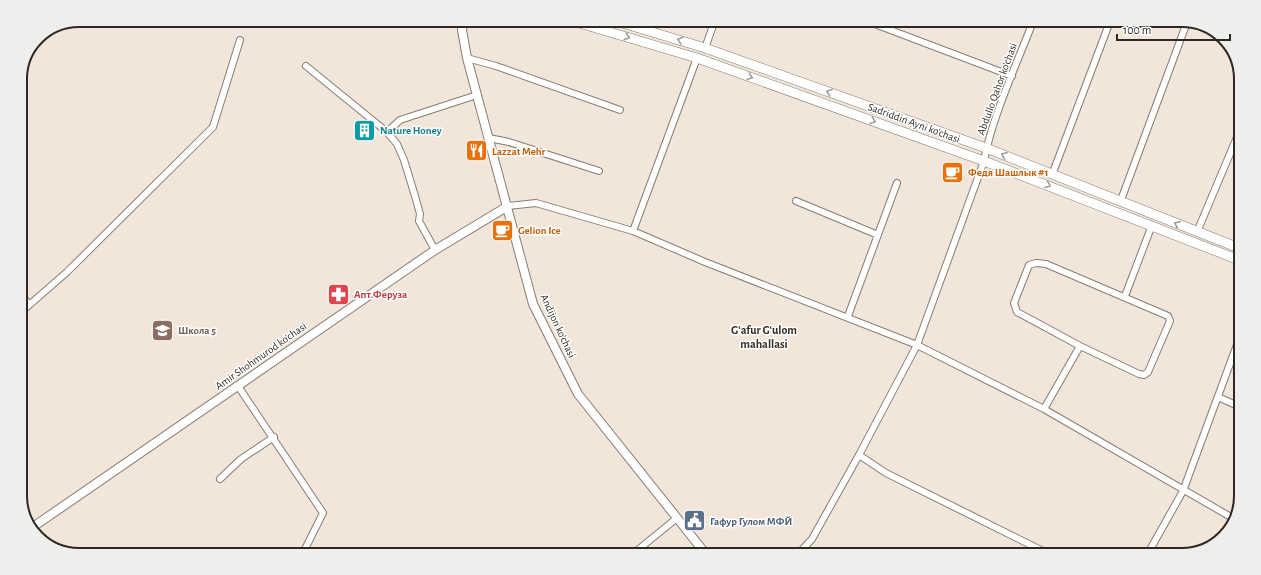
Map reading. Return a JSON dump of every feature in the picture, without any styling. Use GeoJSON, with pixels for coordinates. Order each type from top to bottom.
{"type":"FeatureCollection","features":[{"type":"Feature","properties":{"kind":"main road","name":"Sadriddin Ayni ko'chasi"},"geometry":{"type":"LineString","coordinates":[[593,27],[697,58],[984,161],[1234,258]]}},
{"type":"Feature","properties":{"kind":"main road","name":"Sadriddin Ayni ko'chasi"},"geometry":{"type":"LineString","coordinates":[[636,27],[705,48],[986,148],[1052,175],[1121,200],[1234,246]]}},
{"type":"Feature","properties":{"kind":"street","name":"Andijon ko'chasi"},"geometry":{"type":"LineString","coordinates":[[463,27],[467,58],[508,206],[533,304],[578,394],[701,548]]}},
{"type":"Feature","properties":{"kind":"street"},"geometry":{"type":"LineString","coordinates":[[705,48],[713,27]]}},
{"type":"Feature","properties":{"kind":"street"},"geometry":{"type":"LineString","coordinates":[[883,27],[1012,76]]}},
{"type":"Feature","properties":{"kind":"street","name":"Abdullo Qahor ko'chasi"},"geometry":{"type":"LineString","coordinates":[[803,548],[812,538],[859,455],[917,345],[984,161],[986,148],[1031,27]]}},
{"type":"Feature","properties":{"kind":"street"},"geometry":{"type":"LineString","coordinates":[[1052,175],[1108,27]]}},
{"type":"Feature","properties":{"kind":"street"},"geometry":{"type":"LineString","coordinates":[[1121,200],[1185,27]]}},
{"type":"Feature","properties":{"kind":"street"},"geometry":{"type":"LineString","coordinates":[[27,302],[29,305],[72,267],[213,127],[240,40]]}},
{"type":"Feature","properties":{"kind":"street"},"geometry":{"type":"LineString","coordinates":[[467,58],[496,66],[620,110]]}},
{"type":"Feature","properties":{"kind":"street"},"geometry":{"type":"LineString","coordinates":[[633,232],[697,58]]}},
{"type":"Feature","properties":{"kind":"street"},"geometry":{"type":"LineString","coordinates":[[306,66],[387,132],[397,144],[404,160],[415,196],[420,214],[419,221],[435,250]]}},
{"type":"Feature","properties":{"kind":"street"},"geometry":{"type":"LineString","coordinates":[[387,132],[400,120],[477,95]]}},
{"type":"Feature","properties":{"kind":"street"},"geometry":{"type":"LineString","coordinates":[[489,138],[509,142],[599,171]]}},
{"type":"Feature","properties":{"kind":"street"},"geometry":{"type":"LineString","coordinates":[[1197,232],[1234,144]]}},
{"type":"Feature","properties":{"kind":"street"},"geometry":{"type":"LineString","coordinates":[[848,316],[897,183]]}},
{"type":"Feature","properties":{"kind":"street"},"geometry":{"type":"LineString","coordinates":[[796,201],[878,235]]}},
{"type":"Feature","properties":{"kind":"street"},"geometry":{"type":"LineString","coordinates":[[508,206],[536,203],[633,232],[705,262],[848,316],[917,345],[1044,409],[1183,491],[1230,517]]}},
{"type":"Feature","properties":{"kind":"street","name":"Amir Shohmurod ko'chasi"},"geometry":{"type":"LineString","coordinates":[[36,525],[435,250],[508,206]]}},
{"type":"Feature","properties":{"kind":"street"},"geometry":{"type":"LineString","coordinates":[[1125,296],[1152,225]]}},
{"type":"Feature","properties":{"kind":"street"},"geometry":{"type":"LineString","coordinates":[[1036,263],[1046,264],[1164,313],[1168,316],[1170,321],[1148,372],[1144,375],[1080,346],[1017,312],[1014,302],[1029,265],[1036,263]]}},
{"type":"Feature","properties":{"kind":"street"},"geometry":{"type":"LineString","coordinates":[[1044,409],[1080,346]]}},
{"type":"Feature","properties":{"kind":"street"},"geometry":{"type":"LineString","coordinates":[[1151,548],[1183,491],[1234,353]]}},
{"type":"Feature","properties":{"kind":"street"},"geometry":{"type":"LineString","coordinates":[[238,386],[274,437],[323,513],[306,548]]}},
{"type":"Feature","properties":{"kind":"street"},"geometry":{"type":"LineString","coordinates":[[1218,398],[1234,404]]}},
{"type":"Feature","properties":{"kind":"street"},"geometry":{"type":"LineString","coordinates":[[220,479],[241,459],[274,437]]}},
{"type":"Feature","properties":{"kind":"street"},"geometry":{"type":"LineString","coordinates":[[859,455],[886,473],[1037,548]]}},
{"type":"Feature","properties":{"kind":"street"},"geometry":{"type":"LineString","coordinates":[[640,548],[677,518]]}},
{"type":"Feature","properties":{"kind":"place","name":"Nature Honey"},"geometry":{"type":"Point","coordinates":[364,130]}},
{"type":"Feature","properties":{"kind":"place","name":"Lazzat Mehr"},"geometry":{"type":"Point","coordinates":[476,151]}},
{"type":"Feature","properties":{"kind":"place","name":"Федя Шашлык #1"},"geometry":{"type":"Point","coordinates":[952,172]}},
{"type":"Feature","properties":{"kind":"place","name":"Gelion Ice"},"geometry":{"type":"Point","coordinates":[502,230]}},
{"type":"Feature","properties":{"kind":"place","name":"Апт.Феруза"},"geometry":{"type":"Point","coordinates":[339,294]}},
{"type":"Feature","properties":{"kind":"place","name":"Школа 5"},"geometry":{"type":"Point","coordinates":[163,330]}},
{"type":"Feature","properties":{"kind":"place","name":"Гафур Гулом МФЙ"},"geometry":{"type":"Point","coordinates":[694,521]}},
{"type":"Feature","properties":{"kind":"district","name":"Gʻafur Gʻulom mahallasi"},"geometry":{"type":"Point","coordinates":[764,337]}}]}
